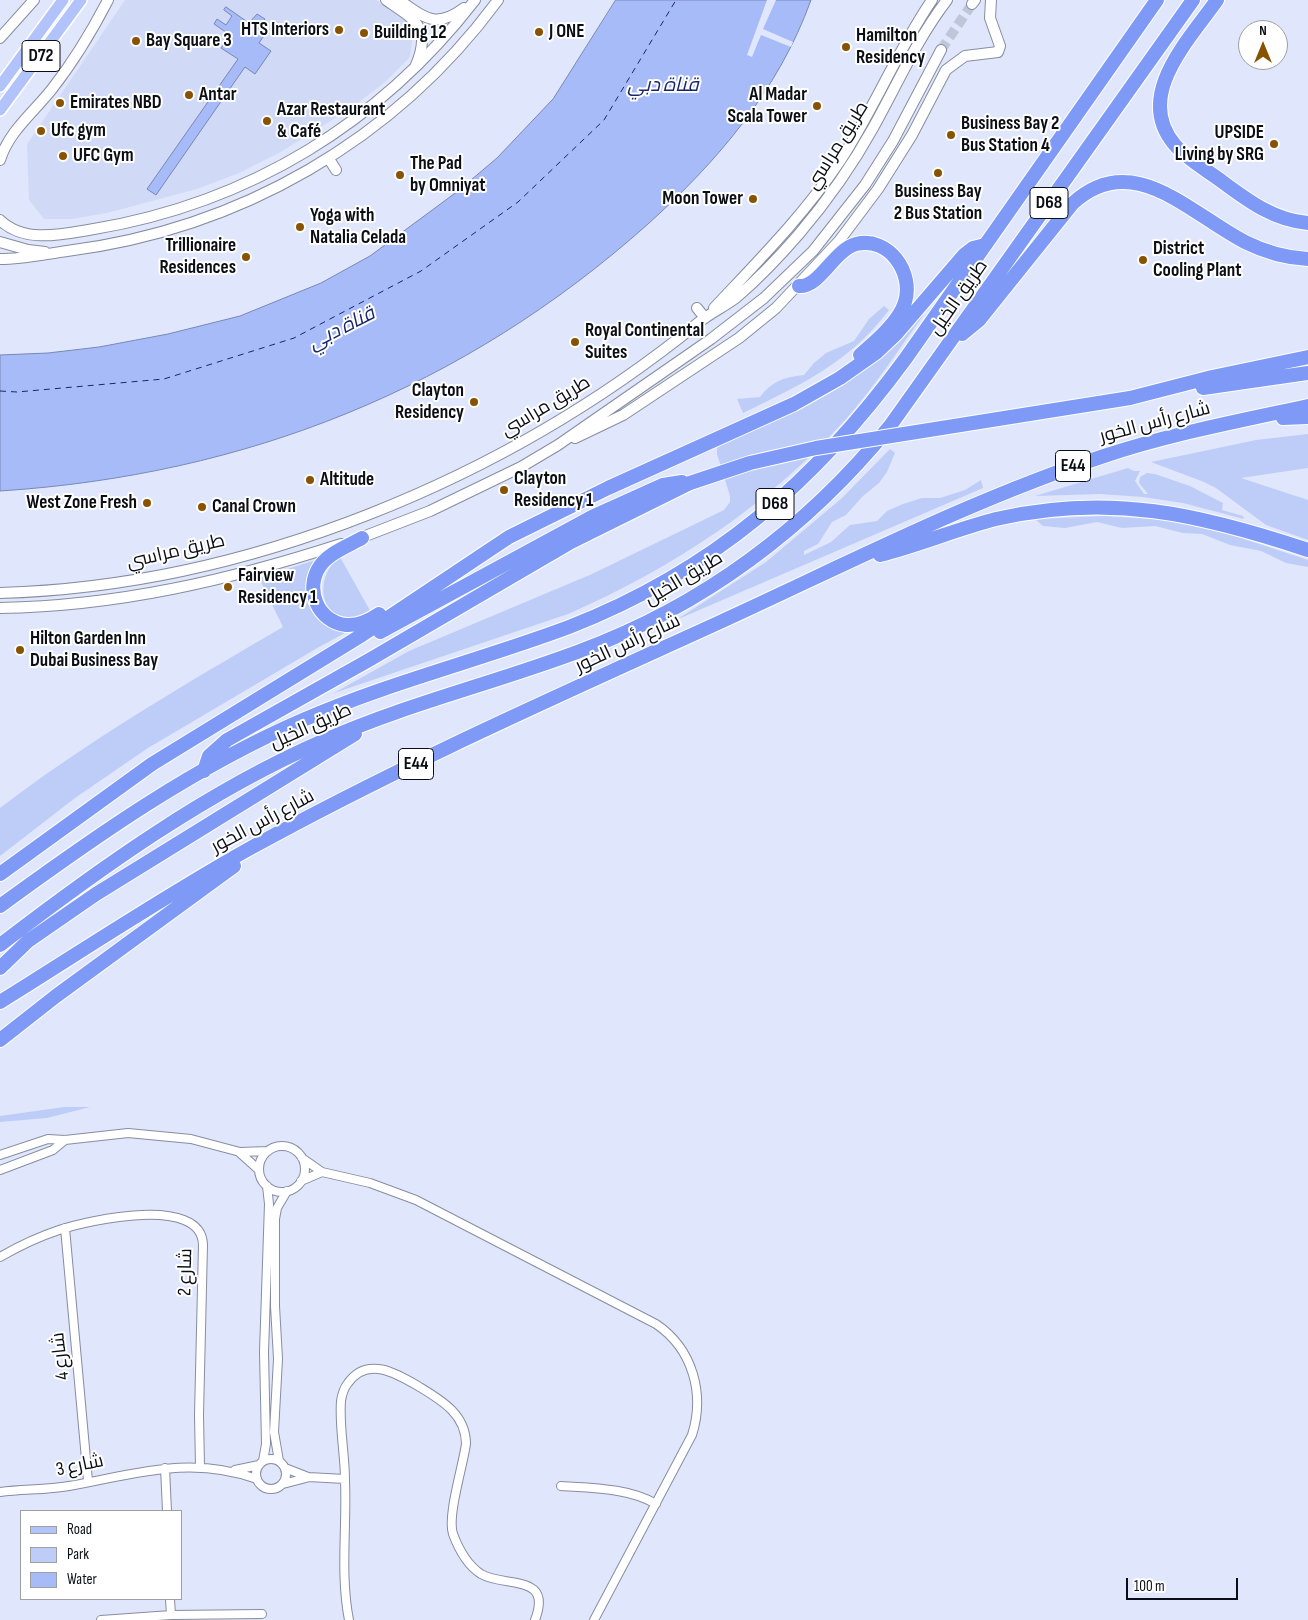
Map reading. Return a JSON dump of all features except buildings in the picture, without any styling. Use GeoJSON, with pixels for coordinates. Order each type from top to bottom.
{"type":"FeatureCollection","features":[{"type":"Feature","properties":{"kind":"highway","name":"طريق الخيل"},"geometry":{"type":"LineString","coordinates":[[0,906],[110,827],[267,736],[333,707],[401,682],[538,638],[602,613],[662,583],[720,546],[792,489],[843,438],[889,381],[1157,0]]}},
{"type":"Feature","properties":{"kind":"highway","name":"طريق الخيل"},"geometry":{"type":"LineString","coordinates":[[0,946],[112,864],[223,792],[296,753],[376,719],[556,660],[628,631],[716,584],[774,542],[819,504],[863,458],[918,388],[1193,0]]}},
{"type":"Feature","properties":{"kind":"highway"},"geometry":{"type":"LineString","coordinates":[[1216,0],[1171,66],[1164,80],[1159,103],[1164,127],[1171,140],[1182,152],[1253,204],[1282,218],[1308,223]]}},
{"type":"Feature","properties":{"kind":"highway"},"geometry":{"type":"LineString","coordinates":[[954,337],[965,332],[979,320],[1072,204],[1088,190],[1110,182],[1131,181],[1154,188],[1255,247],[1280,255],[1308,259]]}},
{"type":"Feature","properties":{"kind":"highway"},"geometry":{"type":"LineString","coordinates":[[748,425],[762,413],[822,382],[855,359],[893,321],[904,304],[906,296],[905,276],[897,260],[882,247],[865,243],[847,248],[810,284],[799,286]]}},
{"type":"Feature","properties":{"kind":"highway"},"geometry":{"type":"LineString","coordinates":[[0,874],[152,764],[362,635],[447,577],[533,524],[810,396],[862,363],[905,325],[964,255],[973,248],[984,245]]}},
{"type":"Feature","properties":{"kind":"highway"},"geometry":{"type":"LineString","coordinates":[[1130,398],[1212,377],[1308,357]]}},
{"type":"Feature","properties":{"kind":"highway","name":"شارع رأس الخور"},"geometry":{"type":"LineString","coordinates":[[204,771],[209,756],[220,744],[507,571],[690,483],[750,463],[816,448],[1130,398],[1308,373]]}},
{"type":"Feature","properties":{"kind":"highway","name":"شارع رأس الخور"},"geometry":{"type":"LineString","coordinates":[[0,1002],[244,852],[446,750],[850,563],[944,517],[1061,470],[1148,442],[1308,406]]}},
{"type":"Feature","properties":{"kind":"highway"},"geometry":{"type":"LineString","coordinates":[[1238,421],[1308,417]]}},
{"type":"Feature","properties":{"kind":"highway"},"geometry":{"type":"LineString","coordinates":[[850,563],[995,520],[1039,511],[1083,507],[1133,508],[1182,514],[1245,529],[1308,550]]}},
{"type":"Feature","properties":{"kind":"highway"},"geometry":{"type":"LineString","coordinates":[[362,538],[325,561],[314,578],[313,592],[317,605],[322,613],[338,623],[356,625],[366,622],[428,584],[447,577]]}},
{"type":"Feature","properties":{"kind":"highway"},"geometry":{"type":"LineString","coordinates":[[362,635],[371,635],[383,630],[507,571]]}},
{"type":"Feature","properties":{"kind":"highway"},"geometry":{"type":"LineString","coordinates":[[3,965],[28,941],[96,894],[234,807],[348,739],[376,719]]}},
{"type":"Feature","properties":{"kind":"highway"},"geometry":{"type":"LineString","coordinates":[[0,1040],[56,996],[224,874],[239,860],[244,852]]}},
{"type":"Feature","properties":{"kind":"main road","name":"D72"},"geometry":{"type":"LineString","coordinates":[[0,86],[63,0]]}},
{"type":"Feature","properties":{"kind":"main road","name":"D72"},"geometry":{"type":"LineString","coordinates":[[0,110],[81,0]]}},
{"type":"Feature","properties":{"kind":"street","name":"D72"},"geometry":{"type":"LineString","coordinates":[[0,160],[19,126],[81,56],[108,0]]}},
{"type":"Feature","properties":{"kind":"street"},"geometry":{"type":"LineString","coordinates":[[386,0],[412,18],[422,32],[422,49],[414,70]]}},
{"type":"Feature","properties":{"kind":"street"},"geometry":{"type":"LineString","coordinates":[[399,0],[423,17],[436,20],[449,18],[475,0]]}},
{"type":"Feature","properties":{"kind":"street"},"geometry":{"type":"LineString","coordinates":[[0,220],[15,230],[24,233],[65,234],[126,223],[206,200],[257,179],[331,137],[374,106],[414,70],[475,0]]}},
{"type":"Feature","properties":{"kind":"street"},"geometry":{"type":"LineString","coordinates":[[0,259],[36,257],[136,240],[206,219],[274,190],[329,159],[377,125],[414,94],[461,48],[498,0]]}},
{"type":"Feature","properties":{"kind":"street"},"geometry":{"type":"LineString","coordinates":[[697,308],[705,318],[780,230],[814,196],[894,65],[902,40],[932,0]]}},
{"type":"Feature","properties":{"kind":"street","name":"طريق مراسي"},"geometry":{"type":"LineString","coordinates":[[0,593],[92,586],[155,571],[240,556],[334,526],[445,481],[514,447],[584,406],[654,358],[705,318],[727,304],[755,280],[796,236],[834,189],[865,142],[922,38],[946,0]]}},
{"type":"Feature","properties":{"kind":"street"},"geometry":{"type":"LineString","coordinates":[[558,445],[608,423],[670,384],[752,329],[799,286],[844,235],[878,190],[912,135],[946,70],[963,56],[977,53],[995,53],[1000,49],[990,18],[991,0]]}},
{"type":"Feature","properties":{"kind":"street","name":"D72"},"geometry":{"type":"LineString","coordinates":[[0,38],[31,3]]}},
{"type":"Feature","properties":{"kind":"street","name":"طريق مراسي"},"geometry":{"type":"LineString","coordinates":[[0,608],[98,602],[168,591],[240,575],[362,538],[423,514],[485,486],[558,445],[729,326],[781,282],[813,251],[848,208],[880,162],[941,50]]}},
{"type":"Feature","properties":{"kind":"street"},"geometry":{"type":"LineString","coordinates":[[892,51],[894,65]]}},
{"type":"Feature","properties":{"kind":"street"},"geometry":{"type":"LineString","coordinates":[[329,159],[336,170]]}},
{"type":"Feature","properties":{"kind":"street"},"geometry":{"type":"LineString","coordinates":[[0,242],[28,250],[64,252]]}},
{"type":"Feature","properties":{"kind":"street"},"geometry":{"type":"LineString","coordinates":[[0,1155],[48,1139],[65,1140],[107,1134],[149,1134],[191,1139],[233,1150],[254,1153],[268,1151],[277,1147],[286,1147],[295,1150],[302,1158],[322,1172],[370,1183],[416,1200],[656,1324],[672,1338],[684,1353],[692,1370],[696,1388],[697,1407],[694,1426],[688,1444],[594,1620]]}},
{"type":"Feature","properties":{"kind":"street"},"geometry":{"type":"LineString","coordinates":[[0,1170],[53,1150],[65,1140]]}},
{"type":"Feature","properties":{"kind":"street"},"geometry":{"type":"LineString","coordinates":[[23,1146],[28,1159]]}},
{"type":"Feature","properties":{"kind":"street"},"geometry":{"type":"LineString","coordinates":[[233,1150],[245,1156],[259,1170],[267,1186],[269,1204],[264,1359],[266,1438],[257,1479]]}},
{"type":"Feature","properties":{"kind":"street"},"geometry":{"type":"LineString","coordinates":[[259,1170],[262,1157],[268,1151]]}},
{"type":"Feature","properties":{"kind":"street"},"geometry":{"type":"LineString","coordinates":[[300,1182],[305,1168],[302,1158]]}},
{"type":"Feature","properties":{"kind":"street"},"geometry":{"type":"LineString","coordinates":[[322,1172],[300,1182],[287,1191],[277,1208],[275,1219],[275,1306],[278,1359],[274,1432],[279,1461],[285,1468],[308,1477],[345,1479]]}},
{"type":"Feature","properties":{"kind":"street"},"geometry":{"type":"LineString","coordinates":[[267,1186],[274,1190],[287,1191]]}},
{"type":"Feature","properties":{"kind":"street","name":"شارع 2"},"geometry":{"type":"LineString","coordinates":[[0,1257],[20,1246],[66,1228],[105,1218],[135,1216],[177,1218],[189,1221],[198,1228],[203,1245],[199,1415],[200,1467]]}},
{"type":"Feature","properties":{"kind":"street","name":"شارع 4"},"geometry":{"type":"LineString","coordinates":[[66,1228],[88,1481]]}},
{"type":"Feature","properties":{"kind":"street"},"geometry":{"type":"LineString","coordinates":[[264,1359],[272,1363],[278,1359]]}},
{"type":"Feature","properties":{"kind":"street"},"geometry":{"type":"LineString","coordinates":[[349,1620],[344,1570],[345,1479],[341,1402],[345,1388],[354,1376],[368,1369],[388,1370],[441,1400],[458,1417],[466,1438],[452,1518],[454,1536],[466,1560],[483,1575],[522,1583],[533,1590],[539,1601],[535,1620]]}},
{"type":"Feature","properties":{"kind":"street"},"geometry":{"type":"LineString","coordinates":[[233,1470],[261,1463],[268,1459],[279,1461]]}},
{"type":"Feature","properties":{"kind":"street","name":"شارع 3"},"geometry":{"type":"LineString","coordinates":[[0,1492],[49,1488],[114,1475],[165,1468],[200,1467],[233,1470]]}},
{"type":"Feature","properties":{"kind":"street"},"geometry":{"type":"LineString","coordinates":[[165,1468],[167,1510]]}},
{"type":"Feature","properties":{"kind":"street"},"geometry":{"type":"LineString","coordinates":[[283,1484],[286,1473],[285,1468]]}},
{"type":"Feature","properties":{"kind":"street"},"geometry":{"type":"LineString","coordinates":[[233,1470],[257,1479],[268,1488],[274,1489],[283,1484],[308,1477]]}},
{"type":"Feature","properties":{"kind":"street"},"geometry":{"type":"LineString","coordinates":[[561,1486],[617,1492],[646,1499],[656,1504]]}},
{"type":"Feature","properties":{"kind":"street"},"geometry":{"type":"LineString","coordinates":[[170,1600],[171,1615]]}},
{"type":"Feature","properties":{"kind":"street"},"geometry":{"type":"LineString","coordinates":[[101,1620],[171,1615],[262,1614]]}},
{"type":"Feature","properties":{"kind":"shaded area"},"geometry":{"type":"Polygon","coordinates":[[[125,0],[376,0],[414,25],[410,57],[385,82],[350,109],[279,153],[239,173],[197,189],[107,213],[72,219],[44,219],[29,200],[27,144],[125,0]]]}},
{"type":"Feature","properties":{"kind":"green space"},"geometry":{"type":"Polygon","coordinates":[[[884,306],[889,310],[858,344],[841,358],[805,382],[743,413],[737,399],[760,397],[769,387],[779,381],[804,375],[826,353],[854,341],[869,319],[884,306]]]}},
{"type":"Feature","properties":{"kind":"green space"},"geometry":{"type":"Polygon","coordinates":[[[925,313],[867,394],[816,450],[752,506],[682,555],[607,596],[568,614],[334,693],[409,651],[592,574],[724,510],[730,502],[730,496],[717,454],[717,448],[722,443],[799,410],[828,394],[874,359],[925,313]]]}},
{"type":"Feature","properties":{"kind":"green space"},"geometry":{"type":"Polygon","coordinates":[[[1308,434],[1308,468],[1241,478],[1308,500],[1308,540],[1266,525],[1216,488],[1204,482],[1151,462],[1256,440],[1308,434]]]}},
{"type":"Feature","properties":{"kind":"green space"},"geometry":{"type":"Polygon","coordinates":[[[890,449],[895,453],[887,472],[879,483],[863,496],[846,515],[832,522],[818,544],[804,551],[804,555],[831,542],[850,525],[877,521],[887,511],[903,504],[922,498],[940,498],[965,490],[981,480],[983,488],[676,620],[766,562],[842,498],[890,449]]]}},
{"type":"Feature","properties":{"kind":"green space"},"geometry":{"type":"Polygon","coordinates":[[[1128,468],[1140,471],[1135,481],[1144,494],[1148,494],[1139,483],[1140,477],[1147,473],[1155,474],[1190,486],[1223,503],[1222,510],[1243,516],[1244,519],[1183,503],[1143,497],[1100,494],[1035,496],[1128,468]]]}},
{"type":"Feature","properties":{"kind":"green space"},"geometry":{"type":"Polygon","coordinates":[[[1103,516],[1173,520],[1217,530],[1308,560],[1308,567],[1286,563],[1261,551],[1230,545],[1202,534],[1183,533],[1155,526],[1122,528],[1097,522],[1065,528],[1043,526],[1035,519],[1103,516]]]}},
{"type":"Feature","properties":{"kind":"green space"},"geometry":{"type":"Polygon","coordinates":[[[340,557],[372,614],[349,619],[338,616],[330,610],[326,602],[324,583],[332,564],[340,557]]]}},
{"type":"Feature","properties":{"kind":"green space"},"geometry":{"type":"Polygon","coordinates":[[[322,558],[310,598],[356,627],[148,748],[75,798],[0,856],[0,808],[103,736],[283,627],[259,578],[322,558]]]}},
{"type":"Feature","properties":{"kind":"green space"},"geometry":{"type":"Polygon","coordinates":[[[64,1107],[90,1107],[47,1118],[0,1122],[0,1116],[64,1107]]]}},
{"type":"Feature","properties":{"kind":"water","name":"قناة دبي"},"geometry":{"type":"Polygon","coordinates":[[[616,0],[811,0],[798,33],[782,64],[744,122],[722,149],[674,200],[648,224],[577,282],[503,333],[427,377],[347,413],[264,443],[179,466],[91,482],[0,491],[0,355],[48,353],[99,347],[168,334],[240,316],[321,283],[370,256],[458,191],[497,158],[553,99],[616,0]]]}},
{"type":"Feature","properties":{"kind":"water"},"geometry":{"type":"Polygon","coordinates":[[[226,7],[249,23],[257,14],[265,19],[258,29],[265,34],[259,43],[271,51],[255,74],[245,67],[156,195],[147,189],[238,59],[221,48],[230,35],[214,24],[217,19],[226,25],[232,16],[224,10],[226,7]]]}},
{"type":"Feature","properties":{"kind":"pier"},"geometry":{"type":"Polygon","coordinates":[[[767,0],[776,0],[763,29],[793,42],[791,47],[761,35],[752,57],[747,55],[767,0]]]}},
{"type":"Feature","properties":{"kind":"ferry route"},"geometry":{"type":"LineString","coordinates":[[0,391],[17,392],[164,379],[294,338],[421,271],[518,202],[604,120],[676,0]]}},
{"type":"Feature","properties":{"kind":"tunnel"},"geometry":{"type":"LineString","coordinates":[[941,50],[972,4]]}},
{"type":"Feature","properties":{"kind":"place","name":"HTS Interiors"},"geometry":{"type":"Point","coordinates":[339,30]}},
{"type":"Feature","properties":{"kind":"place","name":"J ONE"},"geometry":{"type":"Point","coordinates":[539,32]}},
{"type":"Feature","properties":{"kind":"place","name":"Building 12"},"geometry":{"type":"Point","coordinates":[364,33]}},
{"type":"Feature","properties":{"kind":"place","name":"Bay Square 3"},"geometry":{"type":"Point","coordinates":[136,41]}},
{"type":"Feature","properties":{"kind":"place","name":"Hamilton Residency"},"geometry":{"type":"Point","coordinates":[846,47]}},
{"type":"Feature","properties":{"kind":"place","name":"Antar"},"geometry":{"type":"Point","coordinates":[189,95]}},
{"type":"Feature","properties":{"kind":"place","name":"Emirates NBD"},"geometry":{"type":"Point","coordinates":[60,103]}},
{"type":"Feature","properties":{"kind":"place","name":"Al Madar Scala Tower"},"geometry":{"type":"Point","coordinates":[817,106]}},
{"type":"Feature","properties":{"kind":"place","name":"Azar Restaurant & Café"},"geometry":{"type":"Point","coordinates":[267,121]}},
{"type":"Feature","properties":{"kind":"place","name":"Ufc gym"},"geometry":{"type":"Point","coordinates":[41,131]}},
{"type":"Feature","properties":{"kind":"place","name":"Business Bay 2 Bus Station 4"},"geometry":{"type":"Point","coordinates":[951,135]}},
{"type":"Feature","properties":{"kind":"place","name":"UPSIDE Living by SRG"},"geometry":{"type":"Point","coordinates":[1274,144]}},
{"type":"Feature","properties":{"kind":"place","name":"UFC Gym"},"geometry":{"type":"Point","coordinates":[63,156]}},
{"type":"Feature","properties":{"kind":"place","name":"Business Bay 2 Bus Station"},"geometry":{"type":"Point","coordinates":[938,173]}},
{"type":"Feature","properties":{"kind":"place","name":"The Pad by Omniyat"},"geometry":{"type":"Point","coordinates":[400,175]}},
{"type":"Feature","properties":{"kind":"place","name":"Moon Tower"},"geometry":{"type":"Point","coordinates":[753,199]}},
{"type":"Feature","properties":{"kind":"place","name":"Yoga with Natalia Celada"},"geometry":{"type":"Point","coordinates":[300,227]}},
{"type":"Feature","properties":{"kind":"place","name":"Trillionaire Residences"},"geometry":{"type":"Point","coordinates":[246,257]}},
{"type":"Feature","properties":{"kind":"place","name":"District Cooling Plant"},"geometry":{"type":"Point","coordinates":[1143,260]}},
{"type":"Feature","properties":{"kind":"place","name":"Royal Continental Suites"},"geometry":{"type":"Point","coordinates":[575,342]}},
{"type":"Feature","properties":{"kind":"place","name":"Clayton Residency"},"geometry":{"type":"Point","coordinates":[474,402]}},
{"type":"Feature","properties":{"kind":"place","name":"Altitude"},"geometry":{"type":"Point","coordinates":[310,480]}},
{"type":"Feature","properties":{"kind":"place","name":"Clayton Residency 1"},"geometry":{"type":"Point","coordinates":[504,490]}},
{"type":"Feature","properties":{"kind":"place","name":"West Zone Fresh"},"geometry":{"type":"Point","coordinates":[147,503]}},
{"type":"Feature","properties":{"kind":"place","name":"Canal Crown"},"geometry":{"type":"Point","coordinates":[202,507]}},
{"type":"Feature","properties":{"kind":"place","name":"Fairview Residency 1"},"geometry":{"type":"Point","coordinates":[228,587]}},
{"type":"Feature","properties":{"kind":"place","name":"Hilton Garden Inn Dubai Business Bay"},"geometry":{"type":"Point","coordinates":[20,650]}}]}
